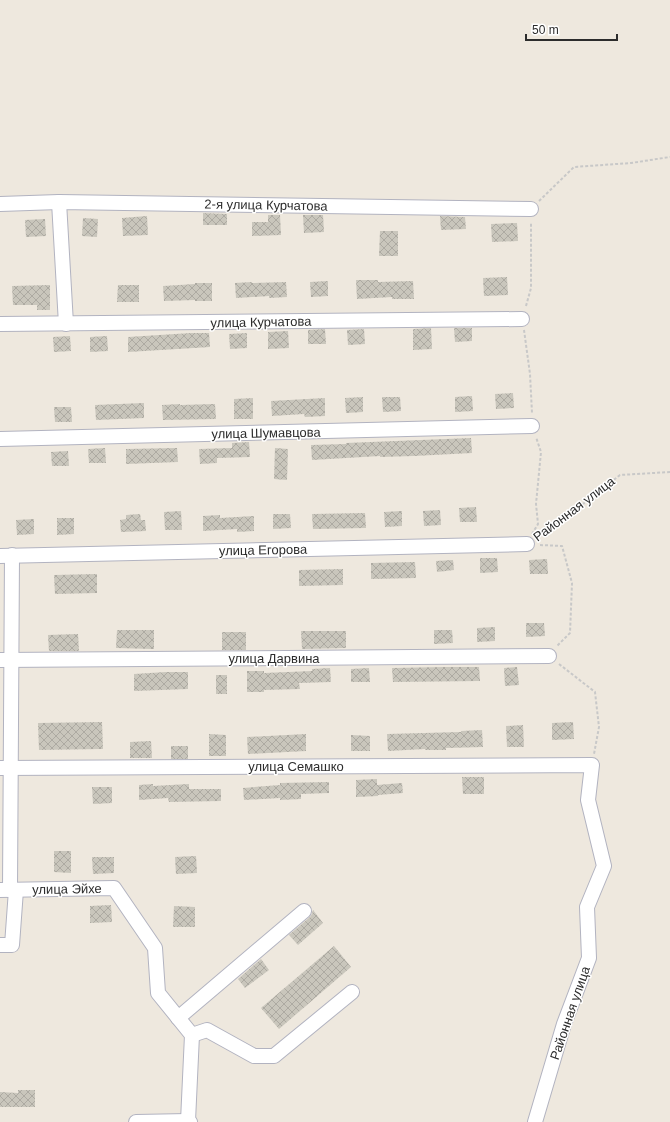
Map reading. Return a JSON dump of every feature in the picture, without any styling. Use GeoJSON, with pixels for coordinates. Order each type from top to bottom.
{"type":"FeatureCollection","features":[{"type":"Feature","properties":{"kind":"street","name":"2-я улица Курчатова"},"geometry":{"type":"LineString","coordinates":[[0,204],[59,202],[531,208]]}},
{"type":"Feature","properties":{"kind":"street"},"geometry":{"type":"LineString","coordinates":[[59,202],[66,324]]}},
{"type":"Feature","properties":{"kind":"street","name":"улица Курчатова"},"geometry":{"type":"LineString","coordinates":[[0,324],[522,319]]}},
{"type":"Feature","properties":{"kind":"street","name":"улица Шумавцова"},"geometry":{"type":"LineString","coordinates":[[0,440],[532,426]]}},
{"type":"Feature","properties":{"kind":"street","name":"улица Егорова"},"geometry":{"type":"LineString","coordinates":[[6,556],[527,544]]}},
{"type":"Feature","properties":{"kind":"street"},"geometry":{"type":"LineString","coordinates":[[0,945],[12,945],[5,768],[6,556]]}},
{"type":"Feature","properties":{"kind":"street","name":"улица Дарвина"},"geometry":{"type":"LineString","coordinates":[[6,660],[549,656]]}},
{"type":"Feature","properties":{"kind":"street","name":"улица Семашко"},"geometry":{"type":"LineString","coordinates":[[5,768],[592,765]]}},
{"type":"Feature","properties":{"kind":"street","name":"Районная улица"},"geometry":{"type":"LineString","coordinates":[[534,1122],[564,1024],[589,958],[587,907],[604,866],[588,800],[592,765]]}},
{"type":"Feature","properties":{"kind":"street","name":"улица Эйхе"},"geometry":{"type":"LineString","coordinates":[[9,890],[114,888],[155,948],[158,993],[192,1035]]}},
{"type":"Feature","properties":{"kind":"street"},"geometry":{"type":"LineString","coordinates":[[178,1018],[304,911]]}},
{"type":"Feature","properties":{"kind":"street"},"geometry":{"type":"LineString","coordinates":[[136,1122],[189,1122],[192,1035],[207,1030],[254,1056],[274,1056],[352,992]]}},
{"type":"Feature","properties":{"kind":"path"},"geometry":{"type":"LineString","coordinates":[[592,765],[599,727],[595,692],[549,656],[570,633],[572,583],[562,546],[527,544],[538,524],[536,504],[542,452],[532,426],[530,374],[522,319],[531,288],[531,208],[574,166],[631,163],[670,157]]}},
{"type":"Feature","properties":{"kind":"path","name":"Районная улица"},"geometry":{"type":"LineString","coordinates":[[527,544],[560,522],[620,475],[670,472]]}},
{"type":"Feature","properties":{"kind":"building"},"geometry":{"type":"Polygon","coordinates":[[[203,213],[227,214],[227,225],[203,225],[203,213]]]}},
{"type":"Feature","properties":{"kind":"building"},"geometry":{"type":"Polygon","coordinates":[[[268,215],[280,215],[281,235],[252,236],[252,222],[268,222],[268,215]]]}},
{"type":"Feature","properties":{"kind":"building"},"geometry":{"type":"Polygon","coordinates":[[[303,215],[323,215],[324,232],[304,233],[303,215]]]}},
{"type":"Feature","properties":{"kind":"building"},"geometry":{"type":"Polygon","coordinates":[[[147,216],[148,235],[123,236],[122,218],[147,216]]]}},
{"type":"Feature","properties":{"kind":"building"},"geometry":{"type":"Polygon","coordinates":[[[440,216],[465,217],[466,229],[441,230],[440,216]]]}},
{"type":"Feature","properties":{"kind":"building"},"geometry":{"type":"Polygon","coordinates":[[[83,218],[98,219],[97,237],[82,236],[83,218]]]}},
{"type":"Feature","properties":{"kind":"building"},"geometry":{"type":"Polygon","coordinates":[[[45,219],[46,236],[26,237],[25,220],[45,219]]]}},
{"type":"Feature","properties":{"kind":"building"},"geometry":{"type":"Polygon","coordinates":[[[517,223],[518,241],[492,242],[491,224],[517,223]]]}},
{"type":"Feature","properties":{"kind":"building"},"geometry":{"type":"Polygon","coordinates":[[[380,231],[398,231],[398,256],[379,256],[380,231]]]}},
{"type":"Feature","properties":{"kind":"building"},"geometry":{"type":"Polygon","coordinates":[[[507,277],[508,295],[484,296],[483,278],[507,277]]]}},
{"type":"Feature","properties":{"kind":"building"},"geometry":{"type":"Polygon","coordinates":[[[356,280],[378,280],[378,282],[413,281],[414,299],[392,299],[392,297],[357,299],[356,280]]]}},
{"type":"Feature","properties":{"kind":"building"},"geometry":{"type":"Polygon","coordinates":[[[328,281],[328,296],[311,297],[310,282],[328,281]]]}},
{"type":"Feature","properties":{"kind":"building"},"geometry":{"type":"Polygon","coordinates":[[[286,282],[287,297],[269,298],[269,296],[236,298],[235,283],[286,282]]]}},
{"type":"Feature","properties":{"kind":"building"},"geometry":{"type":"Polygon","coordinates":[[[212,283],[212,301],[164,301],[163,286],[212,283]]]}},
{"type":"Feature","properties":{"kind":"building"},"geometry":{"type":"Polygon","coordinates":[[[50,285],[50,310],[37,310],[37,305],[13,305],[12,286],[50,285]]]}},
{"type":"Feature","properties":{"kind":"building"},"geometry":{"type":"Polygon","coordinates":[[[118,285],[139,285],[139,302],[117,302],[118,285]]]}},
{"type":"Feature","properties":{"kind":"building"},"geometry":{"type":"Polygon","coordinates":[[[431,328],[432,349],[413,350],[413,329],[431,328]]]}},
{"type":"Feature","properties":{"kind":"building"},"geometry":{"type":"Polygon","coordinates":[[[454,328],[472,328],[472,341],[455,342],[454,328]]]}},
{"type":"Feature","properties":{"kind":"building"},"geometry":{"type":"Polygon","coordinates":[[[325,329],[326,344],[308,344],[308,330],[325,329]]]}},
{"type":"Feature","properties":{"kind":"building"},"geometry":{"type":"Polygon","coordinates":[[[364,329],[365,344],[348,345],[347,330],[364,329]]]}},
{"type":"Feature","properties":{"kind":"building"},"geometry":{"type":"Polygon","coordinates":[[[288,331],[289,348],[268,349],[268,332],[288,331]]]}},
{"type":"Feature","properties":{"kind":"building"},"geometry":{"type":"Polygon","coordinates":[[[209,333],[210,347],[128,352],[128,337],[209,333]]]}},
{"type":"Feature","properties":{"kind":"building"},"geometry":{"type":"Polygon","coordinates":[[[247,333],[247,348],[230,349],[229,334],[247,333]]]}},
{"type":"Feature","properties":{"kind":"building"},"geometry":{"type":"Polygon","coordinates":[[[70,336],[71,351],[54,352],[53,337],[70,336]]]}},
{"type":"Feature","properties":{"kind":"building"},"geometry":{"type":"Polygon","coordinates":[[[107,336],[108,351],[90,352],[90,337],[107,336]]]}},
{"type":"Feature","properties":{"kind":"building"},"geometry":{"type":"Polygon","coordinates":[[[513,393],[514,408],[496,409],[495,394],[513,393]]]}},
{"type":"Feature","properties":{"kind":"building"},"geometry":{"type":"Polygon","coordinates":[[[472,396],[473,411],[455,412],[455,397],[472,396]]]}},
{"type":"Feature","properties":{"kind":"building"},"geometry":{"type":"Polygon","coordinates":[[[363,397],[363,412],[346,413],[345,398],[363,397]]]}},
{"type":"Feature","properties":{"kind":"building"},"geometry":{"type":"Polygon","coordinates":[[[382,397],[400,397],[401,411],[383,412],[382,397]]]}},
{"type":"Feature","properties":{"kind":"building"},"geometry":{"type":"Polygon","coordinates":[[[253,398],[253,419],[234,419],[234,399],[253,398]]]}},
{"type":"Feature","properties":{"kind":"building"},"geometry":{"type":"Polygon","coordinates":[[[325,398],[325,416],[305,417],[304,414],[272,416],[271,401],[325,398]]]}},
{"type":"Feature","properties":{"kind":"building"},"geometry":{"type":"Polygon","coordinates":[[[144,403],[144,418],[96,420],[95,405],[144,403]]]}},
{"type":"Feature","properties":{"kind":"building"},"geometry":{"type":"Polygon","coordinates":[[[215,404],[216,419],[163,420],[162,405],[215,404]]]}},
{"type":"Feature","properties":{"kind":"building"},"geometry":{"type":"Polygon","coordinates":[[[54,407],[71,407],[72,422],[55,422],[54,407]]]}},
{"type":"Feature","properties":{"kind":"building"},"geometry":{"type":"Polygon","coordinates":[[[471,438],[472,453],[312,460],[311,445],[471,438]]]}},
{"type":"Feature","properties":{"kind":"building"},"geometry":{"type":"Polygon","coordinates":[[[249,442],[250,457],[217,458],[217,463],[200,464],[199,449],[232,448],[232,443],[249,442]]]}},
{"type":"Feature","properties":{"kind":"building"},"geometry":{"type":"Polygon","coordinates":[[[105,448],[106,463],[89,463],[88,449],[105,448]]]}},
{"type":"Feature","properties":{"kind":"building"},"geometry":{"type":"Polygon","coordinates":[[[177,448],[178,462],[126,464],[126,449],[177,448]]]}},
{"type":"Feature","properties":{"kind":"building"},"geometry":{"type":"Polygon","coordinates":[[[275,448],[288,449],[287,480],[274,479],[275,448]]]}},
{"type":"Feature","properties":{"kind":"building"},"geometry":{"type":"Polygon","coordinates":[[[68,451],[69,466],[52,466],[51,452],[68,451]]]}},
{"type":"Feature","properties":{"kind":"building"},"geometry":{"type":"Polygon","coordinates":[[[476,507],[477,522],[460,522],[459,508],[476,507]]]}},
{"type":"Feature","properties":{"kind":"building"},"geometry":{"type":"Polygon","coordinates":[[[440,510],[441,525],[424,526],[423,511],[440,510]]]}},
{"type":"Feature","properties":{"kind":"building"},"geometry":{"type":"Polygon","coordinates":[[[181,511],[182,530],[165,530],[164,512],[181,511]]]}},
{"type":"Feature","properties":{"kind":"building"},"geometry":{"type":"Polygon","coordinates":[[[402,511],[402,526],[385,527],[384,512],[402,511]]]}},
{"type":"Feature","properties":{"kind":"building"},"geometry":{"type":"Polygon","coordinates":[[[365,513],[366,528],[313,529],[312,514],[365,513]]]}},
{"type":"Feature","properties":{"kind":"building"},"geometry":{"type":"Polygon","coordinates":[[[140,514],[141,520],[145,520],[146,531],[121,532],[120,520],[126,519],[126,515],[140,514]]]}},
{"type":"Feature","properties":{"kind":"building"},"geometry":{"type":"Polygon","coordinates":[[[273,514],[290,514],[291,528],[273,529],[273,514]]]}},
{"type":"Feature","properties":{"kind":"building"},"geometry":{"type":"Polygon","coordinates":[[[220,515],[220,518],[254,516],[254,531],[237,532],[237,529],[203,531],[203,516],[220,515]]]}},
{"type":"Feature","properties":{"kind":"building"},"geometry":{"type":"Polygon","coordinates":[[[57,518],[74,518],[74,534],[57,535],[57,518]]]}},
{"type":"Feature","properties":{"kind":"building"},"geometry":{"type":"Polygon","coordinates":[[[34,519],[34,534],[17,535],[16,520],[34,519]]]}},
{"type":"Feature","properties":{"kind":"building"},"geometry":{"type":"Polygon","coordinates":[[[480,558],[497,558],[498,572],[480,573],[480,558]]]}},
{"type":"Feature","properties":{"kind":"building"},"geometry":{"type":"Polygon","coordinates":[[[547,559],[548,574],[530,574],[529,560],[547,559]]]}},
{"type":"Feature","properties":{"kind":"building"},"geometry":{"type":"Polygon","coordinates":[[[453,560],[454,570],[437,572],[436,561],[453,560]]]}},
{"type":"Feature","properties":{"kind":"building"},"geometry":{"type":"Polygon","coordinates":[[[415,562],[416,578],[371,579],[371,563],[415,562]]]}},
{"type":"Feature","properties":{"kind":"building"},"geometry":{"type":"Polygon","coordinates":[[[343,569],[343,585],[299,586],[299,570],[343,569]]]}},
{"type":"Feature","properties":{"kind":"building"},"geometry":{"type":"Polygon","coordinates":[[[97,574],[97,593],[55,594],[54,575],[97,574]]]}},
{"type":"Feature","properties":{"kind":"building"},"geometry":{"type":"Polygon","coordinates":[[[526,623],[544,623],[545,636],[526,637],[526,623]]]}},
{"type":"Feature","properties":{"kind":"building"},"geometry":{"type":"Polygon","coordinates":[[[495,627],[495,641],[477,642],[477,628],[495,627]]]}},
{"type":"Feature","properties":{"kind":"building"},"geometry":{"type":"Polygon","coordinates":[[[117,630],[154,630],[154,649],[116,648],[117,630]]]}},
{"type":"Feature","properties":{"kind":"building"},"geometry":{"type":"Polygon","coordinates":[[[434,630],[452,630],[453,643],[434,644],[434,630]]]}},
{"type":"Feature","properties":{"kind":"building"},"geometry":{"type":"Polygon","coordinates":[[[301,631],[346,631],[346,648],[302,649],[301,631]]]}},
{"type":"Feature","properties":{"kind":"building"},"geometry":{"type":"Polygon","coordinates":[[[222,632],[246,632],[246,650],[222,650],[222,632]]]}},
{"type":"Feature","properties":{"kind":"building"},"geometry":{"type":"Polygon","coordinates":[[[78,634],[79,651],[49,651],[48,635],[78,634]]]}},
{"type":"Feature","properties":{"kind":"building"},"geometry":{"type":"Polygon","coordinates":[[[479,667],[480,681],[393,682],[392,668],[479,667]]]}},
{"type":"Feature","properties":{"kind":"building"},"geometry":{"type":"Polygon","coordinates":[[[517,667],[519,685],[505,686],[504,668],[517,667]]]}},
{"type":"Feature","properties":{"kind":"building"},"geometry":{"type":"Polygon","coordinates":[[[330,668],[331,682],[299,683],[300,689],[247,692],[247,671],[264,671],[264,673],[312,671],[312,669],[330,668]]]}},
{"type":"Feature","properties":{"kind":"building"},"geometry":{"type":"Polygon","coordinates":[[[369,668],[370,682],[351,682],[351,669],[369,668]]]}},
{"type":"Feature","properties":{"kind":"building"},"geometry":{"type":"Polygon","coordinates":[[[188,672],[188,689],[134,691],[134,674],[188,672]]]}},
{"type":"Feature","properties":{"kind":"building"},"geometry":{"type":"Polygon","coordinates":[[[216,675],[227,675],[227,694],[216,694],[216,675]]]}},
{"type":"Feature","properties":{"kind":"building"},"geometry":{"type":"Polygon","coordinates":[[[102,722],[103,749],[39,750],[38,723],[102,722]]]}},
{"type":"Feature","properties":{"kind":"building"},"geometry":{"type":"Polygon","coordinates":[[[573,722],[574,739],[552,740],[552,723],[573,722]]]}},
{"type":"Feature","properties":{"kind":"building"},"geometry":{"type":"Polygon","coordinates":[[[523,725],[524,747],[507,747],[506,726],[523,725]]]}},
{"type":"Feature","properties":{"kind":"building"},"geometry":{"type":"Polygon","coordinates":[[[482,730],[483,747],[446,748],[446,750],[425,749],[388,751],[387,734],[482,730]]]}},
{"type":"Feature","properties":{"kind":"building"},"geometry":{"type":"Polygon","coordinates":[[[209,734],[226,735],[226,756],[209,756],[209,734]]]}},
{"type":"Feature","properties":{"kind":"building"},"geometry":{"type":"Polygon","coordinates":[[[306,734],[306,751],[248,754],[247,737],[306,734]]]}},
{"type":"Feature","properties":{"kind":"building"},"geometry":{"type":"Polygon","coordinates":[[[351,735],[370,736],[370,751],[351,751],[351,735]]]}},
{"type":"Feature","properties":{"kind":"building"},"geometry":{"type":"Polygon","coordinates":[[[151,741],[152,758],[130,758],[130,742],[151,741]]]}},
{"type":"Feature","properties":{"kind":"building"},"geometry":{"type":"Polygon","coordinates":[[[171,746],[188,746],[188,759],[171,759],[171,746]]]}},
{"type":"Feature","properties":{"kind":"building"},"geometry":{"type":"Polygon","coordinates":[[[462,777],[484,777],[484,794],[463,794],[462,777]]]}},
{"type":"Feature","properties":{"kind":"building"},"geometry":{"type":"Polygon","coordinates":[[[377,779],[377,785],[402,783],[403,793],[356,797],[356,780],[377,779]]]}},
{"type":"Feature","properties":{"kind":"building"},"geometry":{"type":"Polygon","coordinates":[[[329,782],[329,793],[301,794],[301,799],[280,800],[280,798],[244,800],[243,788],[280,785],[280,783],[329,782]]]}},
{"type":"Feature","properties":{"kind":"building"},"geometry":{"type":"Polygon","coordinates":[[[153,784],[153,786],[189,784],[189,789],[221,789],[221,801],[169,802],[168,798],[139,800],[139,785],[153,784]]]}},
{"type":"Feature","properties":{"kind":"building"},"geometry":{"type":"Polygon","coordinates":[[[92,787],[112,787],[112,803],[93,804],[92,787]]]}},
{"type":"Feature","properties":{"kind":"building"},"geometry":{"type":"Polygon","coordinates":[[[54,851],[71,851],[71,873],[54,872],[54,851]]]}},
{"type":"Feature","properties":{"kind":"building"},"geometry":{"type":"Polygon","coordinates":[[[196,856],[197,873],[176,874],[175,857],[196,856]]]}},
{"type":"Feature","properties":{"kind":"building"},"geometry":{"type":"Polygon","coordinates":[[[92,857],[114,857],[114,873],[93,874],[92,857]]]}},
{"type":"Feature","properties":{"kind":"building"},"geometry":{"type":"Polygon","coordinates":[[[111,905],[112,922],[90,923],[90,906],[111,905]]]}},
{"type":"Feature","properties":{"kind":"building"},"geometry":{"type":"Polygon","coordinates":[[[174,906],[195,907],[195,927],[173,927],[174,906]]]}},
{"type":"Feature","properties":{"kind":"building"},"geometry":{"type":"Polygon","coordinates":[[[313,910],[323,923],[298,945],[289,935],[310,917],[313,910]]]}},
{"type":"Feature","properties":{"kind":"building"},"geometry":{"type":"Polygon","coordinates":[[[334,946],[351,967],[279,1029],[261,1008],[334,946]]]}},
{"type":"Feature","properties":{"kind":"building"},"geometry":{"type":"Polygon","coordinates":[[[261,959],[269,970],[245,988],[238,979],[261,959]]]}},
{"type":"Feature","properties":{"kind":"building"},"geometry":{"type":"Polygon","coordinates":[[[18,1090],[35,1090],[35,1107],[0,1107],[0,1092],[18,1093],[18,1090]]]}}]}
